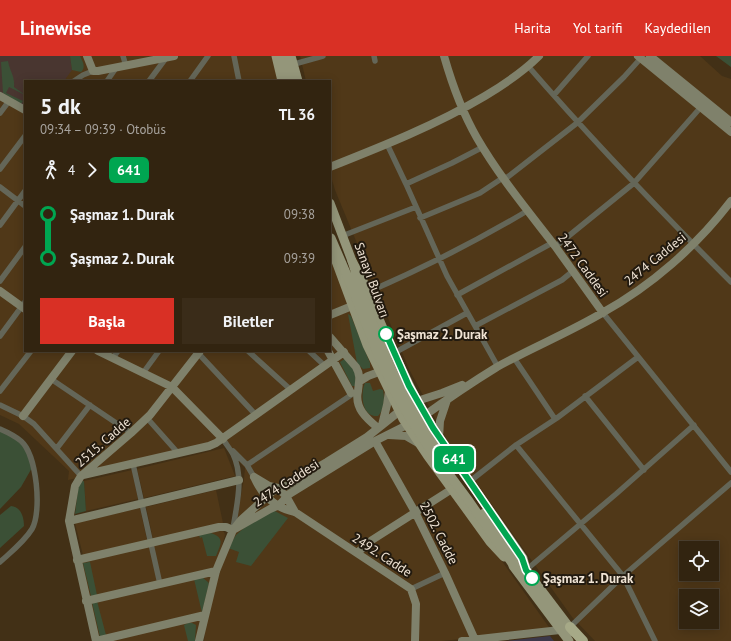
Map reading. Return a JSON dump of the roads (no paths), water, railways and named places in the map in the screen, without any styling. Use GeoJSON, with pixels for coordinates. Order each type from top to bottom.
{"type":"FeatureCollection","features":[{"type":"Feature","properties":{"kind":"highway"},"geometry":{"type":"LineString","coordinates":[[565,629],[582,641]]}},
{"type":"Feature","properties":{"kind":"main road"},"geometry":{"type":"LineString","coordinates":[[276,56],[282,80]]}},
{"type":"Feature","properties":{"kind":"main road"},"geometry":{"type":"LineString","coordinates":[[283,56],[289,80]]}},
{"type":"Feature","properties":{"kind":"main road"},"geometry":{"type":"LineString","coordinates":[[291,56],[298,80]]}},
{"type":"Feature","properties":{"kind":"main road"},"geometry":{"type":"LineString","coordinates":[[298,59],[298,80]]}},
{"type":"Feature","properties":{"kind":"main road","name":"Sanayi Bulvarı"},"geometry":{"type":"LineString","coordinates":[[331,206],[352,261],[368,312],[409,404],[437,448],[522,571]]}},
{"type":"Feature","properties":{"kind":"main road","name":"Sanayi Bulvarı"},"geometry":{"type":"LineString","coordinates":[[331,243],[347,276],[379,357],[394,390],[408,415],[425,442],[565,629],[569,641]]}},
{"type":"Feature","properties":{"kind":"main road"},"geometry":{"type":"LineString","coordinates":[[331,244],[352,306],[379,372],[406,425],[490,542],[522,571]]}},
{"type":"Feature","properties":{"kind":"main road"},"geometry":{"type":"LineString","coordinates":[[352,261],[363,281],[406,380],[417,401],[469,482],[522,558],[522,571]]}},
{"type":"Feature","properties":{"kind":"main road"},"geometry":{"type":"LineString","coordinates":[[389,391],[394,394],[399,393],[405,386],[406,380]]}},
{"type":"Feature","properties":{"kind":"main road"},"geometry":{"type":"LineString","coordinates":[[421,446],[426,439],[431,437],[440,438]]}},
{"type":"Feature","properties":{"kind":"street"},"geometry":{"type":"LineString","coordinates":[[87,56],[93,71]]}},
{"type":"Feature","properties":{"kind":"street"},"geometry":{"type":"LineString","coordinates":[[123,56],[126,66]]}},
{"type":"Feature","properties":{"kind":"street"},"geometry":{"type":"LineString","coordinates":[[191,80],[208,56]]}},
{"type":"Feature","properties":{"kind":"street"},"geometry":{"type":"LineString","coordinates":[[234,56],[238,80]]}},
{"type":"Feature","properties":{"kind":"street"},"geometry":{"type":"LineString","coordinates":[[298,59],[323,56]]}},
{"type":"Feature","properties":{"kind":"street","name":"2472 Caddesi"},"geometry":{"type":"LineString","coordinates":[[444,56],[463,109],[483,148],[527,211],[554,245],[603,313],[731,472]]}},
{"type":"Feature","properties":{"kind":"street"},"geometry":{"type":"LineString","coordinates":[[331,167],[387,144],[463,109],[506,83],[539,56]]}},
{"type":"Feature","properties":{"kind":"street"},"geometry":{"type":"LineString","coordinates":[[554,95],[588,56]]}},
{"type":"Feature","properties":{"kind":"street"},"geometry":{"type":"LineString","coordinates":[[650,56],[731,122]]}},
{"type":"Feature","properties":{"kind":"street"},"geometry":{"type":"LineString","coordinates":[[76,80],[93,71],[116,68],[164,57]]}},
{"type":"Feature","properties":{"kind":"street"},"geometry":{"type":"LineString","coordinates":[[149,80],[164,57]]}},
{"type":"Feature","properties":{"kind":"street"},"geometry":{"type":"LineString","coordinates":[[420,218],[480,193],[504,178],[577,123],[624,77],[639,57],[731,132]]}},
{"type":"Feature","properties":{"kind":"street"},"geometry":{"type":"LineString","coordinates":[[528,66],[577,123],[634,184],[731,282]]}},
{"type":"Feature","properties":{"kind":"street"},"geometry":{"type":"LineString","coordinates":[[108,80],[116,68]]}},
{"type":"Feature","properties":{"kind":"street"},"geometry":{"type":"LineString","coordinates":[[0,96],[24,109]]}},
{"type":"Feature","properties":{"kind":"street"},"geometry":{"type":"LineString","coordinates":[[0,113],[9,101]]}},
{"type":"Feature","properties":{"kind":"street"},"geometry":{"type":"LineString","coordinates":[[457,295],[554,245],[634,184],[701,107]]}},
{"type":"Feature","properties":{"kind":"street"},"geometry":{"type":"LineString","coordinates":[[0,169],[24,137]]}},
{"type":"Feature","properties":{"kind":"street"},"geometry":{"type":"LineString","coordinates":[[387,144],[439,260],[498,367]]}},
{"type":"Feature","properties":{"kind":"street"},"geometry":{"type":"LineString","coordinates":[[406,184],[483,148]]}},
{"type":"Feature","properties":{"kind":"street"},"geometry":{"type":"LineString","coordinates":[[0,187],[24,205]]}},
{"type":"Feature","properties":{"kind":"street"},"geometry":{"type":"LineString","coordinates":[[0,225],[24,192]]}},
{"type":"Feature","properties":{"kind":"street","name":"2474 Caddesi"},"geometry":{"type":"LineString","coordinates":[[233,530],[283,503],[286,496],[374,441],[425,415],[498,367],[603,313],[647,284],[693,244],[710,227],[731,201]]}},
{"type":"Feature","properties":{"kind":"street"},"geometry":{"type":"LineString","coordinates":[[342,236],[416,207]]}},
{"type":"Feature","properties":{"kind":"street"},"geometry":{"type":"LineString","coordinates":[[368,292],[439,260],[487,235],[527,211]]}},
{"type":"Feature","properties":{"kind":"street"},"geometry":{"type":"LineString","coordinates":[[0,281],[24,248]]}},
{"type":"Feature","properties":{"kind":"street"},"geometry":{"type":"LineString","coordinates":[[475,326],[562,280],[573,272]]}},
{"type":"Feature","properties":{"kind":"street"},"geometry":{"type":"LineString","coordinates":[[0,290],[24,306],[0,336]]}},
{"type":"Feature","properties":{"kind":"street"},"geometry":{"type":"LineString","coordinates":[[331,315],[352,306]]}},
{"type":"Feature","properties":{"kind":"street"},"geometry":{"type":"LineString","coordinates":[[394,353],[467,313]]}},
{"type":"Feature","properties":{"kind":"street"},"geometry":{"type":"LineString","coordinates":[[331,338],[359,372],[360,381]]}},
{"type":"Feature","properties":{"kind":"street"},"geometry":{"type":"LineString","coordinates":[[0,391],[30,352]]}},
{"type":"Feature","properties":{"kind":"street"},"geometry":{"type":"LineString","coordinates":[[23,416],[71,352]]}},
{"type":"Feature","properties":{"kind":"street"},"geometry":{"type":"LineString","coordinates":[[100,352],[172,387],[223,439],[246,466],[258,485],[276,506],[295,512]]}},
{"type":"Feature","properties":{"kind":"street"},"geometry":{"type":"LineString","coordinates":[[112,358],[117,352]]}},
{"type":"Feature","properties":{"kind":"street"},"geometry":{"type":"LineString","coordinates":[[143,373],[158,352]]}},
{"type":"Feature","properties":{"kind":"street"},"geometry":{"type":"LineString","coordinates":[[199,352],[256,415]]}},
{"type":"Feature","properties":{"kind":"street","name":"2515. Cadde"},"geometry":{"type":"LineString","coordinates":[[96,641],[69,521],[76,486],[81,476],[132,433],[147,418],[199,352]]}},
{"type":"Feature","properties":{"kind":"street"},"geometry":{"type":"LineString","coordinates":[[249,352],[291,390]]}},
{"type":"Feature","properties":{"kind":"street"},"geometry":{"type":"LineString","coordinates":[[310,352],[325,366]]}},
{"type":"Feature","properties":{"kind":"street"},"geometry":{"type":"LineString","coordinates":[[328,352],[354,393],[363,414],[380,427],[387,405],[389,391]]}},
{"type":"Feature","properties":{"kind":"street"},"geometry":{"type":"LineString","coordinates":[[0,406],[23,416],[40,429],[81,476],[209,446],[223,439],[344,352]]}},
{"type":"Feature","properties":{"kind":"street"},"geometry":{"type":"LineString","coordinates":[[469,482],[516,445],[555,419],[638,357]]}},
{"type":"Feature","properties":{"kind":"street"},"geometry":{"type":"LineString","coordinates":[[514,358],[555,419]]}},
{"type":"Feature","properties":{"kind":"street"},"geometry":{"type":"LineString","coordinates":[[246,466],[354,393],[360,381],[379,372]]}},
{"type":"Feature","properties":{"kind":"street"},"geometry":{"type":"LineString","coordinates":[[51,379],[132,433]]}},
{"type":"Feature","properties":{"kind":"street","name":"2474 Caddesi"},"geometry":{"type":"LineString","coordinates":[[233,530],[241,520],[278,488],[286,486],[327,462],[380,427],[406,406],[478,379]]}},
{"type":"Feature","properties":{"kind":"street"},"geometry":{"type":"LineString","coordinates":[[585,396],[644,470]]}},
{"type":"Feature","properties":{"kind":"street"},"geometry":{"type":"LineString","coordinates":[[440,438],[440,421],[448,399]]}},
{"type":"Feature","properties":{"kind":"street"},"geometry":{"type":"LineString","coordinates":[[57,448],[90,405]]}},
{"type":"Feature","properties":{"kind":"street"},"geometry":{"type":"LineString","coordinates":[[147,418],[178,453]]}},
{"type":"Feature","properties":{"kind":"street"},"geometry":{"type":"LineString","coordinates":[[522,571],[644,470],[694,426]]}},
{"type":"Feature","properties":{"kind":"street"},"geometry":{"type":"LineString","coordinates":[[0,429],[22,441],[29,453],[35,475],[37,492],[36,512],[32,529],[0,562]]}},
{"type":"Feature","properties":{"kind":"street"},"geometry":{"type":"LineString","coordinates":[[386,435],[403,436],[421,446]]}},
{"type":"Feature","properties":{"kind":"street"},"geometry":{"type":"LineString","coordinates":[[199,641],[216,571],[233,530],[238,498],[238,468],[233,454],[223,439]]}},
{"type":"Feature","properties":{"kind":"street","name":"2502. Cadde"},"geometry":{"type":"LineString","coordinates":[[374,441],[415,512],[445,573],[475,640]]}},
{"type":"Feature","properties":{"kind":"street"},"geometry":{"type":"LineString","coordinates":[[516,445],[623,576],[655,641]]}},
{"type":"Feature","properties":{"kind":"street"},"geometry":{"type":"LineString","coordinates":[[133,464],[160,584]]}},
{"type":"Feature","properties":{"kind":"street"},"geometry":{"type":"LineString","coordinates":[[254,477],[269,486],[278,488],[286,496],[295,512]]}},
{"type":"Feature","properties":{"kind":"street"},"geometry":{"type":"LineString","coordinates":[[69,521],[239,480]]}},
{"type":"Feature","properties":{"kind":"street"},"geometry":{"type":"LineString","coordinates":[[462,641],[517,638],[565,629],[623,576],[731,483]]}},
{"type":"Feature","properties":{"kind":"street"},"geometry":{"type":"LineString","coordinates":[[357,553],[372,540],[452,489]]}},
{"type":"Feature","properties":{"kind":"street","name":"2492. Cadde"},"geometry":{"type":"LineString","coordinates":[[295,512],[411,589],[416,604],[415,641]]}},
{"type":"Feature","properties":{"kind":"street"},"geometry":{"type":"LineString","coordinates":[[77,560],[219,527],[226,527],[233,530]]}},
{"type":"Feature","properties":{"kind":"street"},"geometry":{"type":"LineString","coordinates":[[86,602],[216,571]]}},
{"type":"Feature","properties":{"kind":"street"},"geometry":{"type":"LineString","coordinates":[[411,589],[445,573]]}},
{"type":"Feature","properties":{"kind":"street"},"geometry":{"type":"LineString","coordinates":[[96,641],[205,615]]}},
{"type":"Feature","properties":{"kind":"place","name":"Şaşmaz 2. Durak"},"geometry":{"type":"Point","coordinates":[386,334]}},
{"type":"Feature","properties":{"kind":"place","name":"Şaşmaz 1. Durak"},"geometry":{"type":"Point","coordinates":[532,578]}}]}
